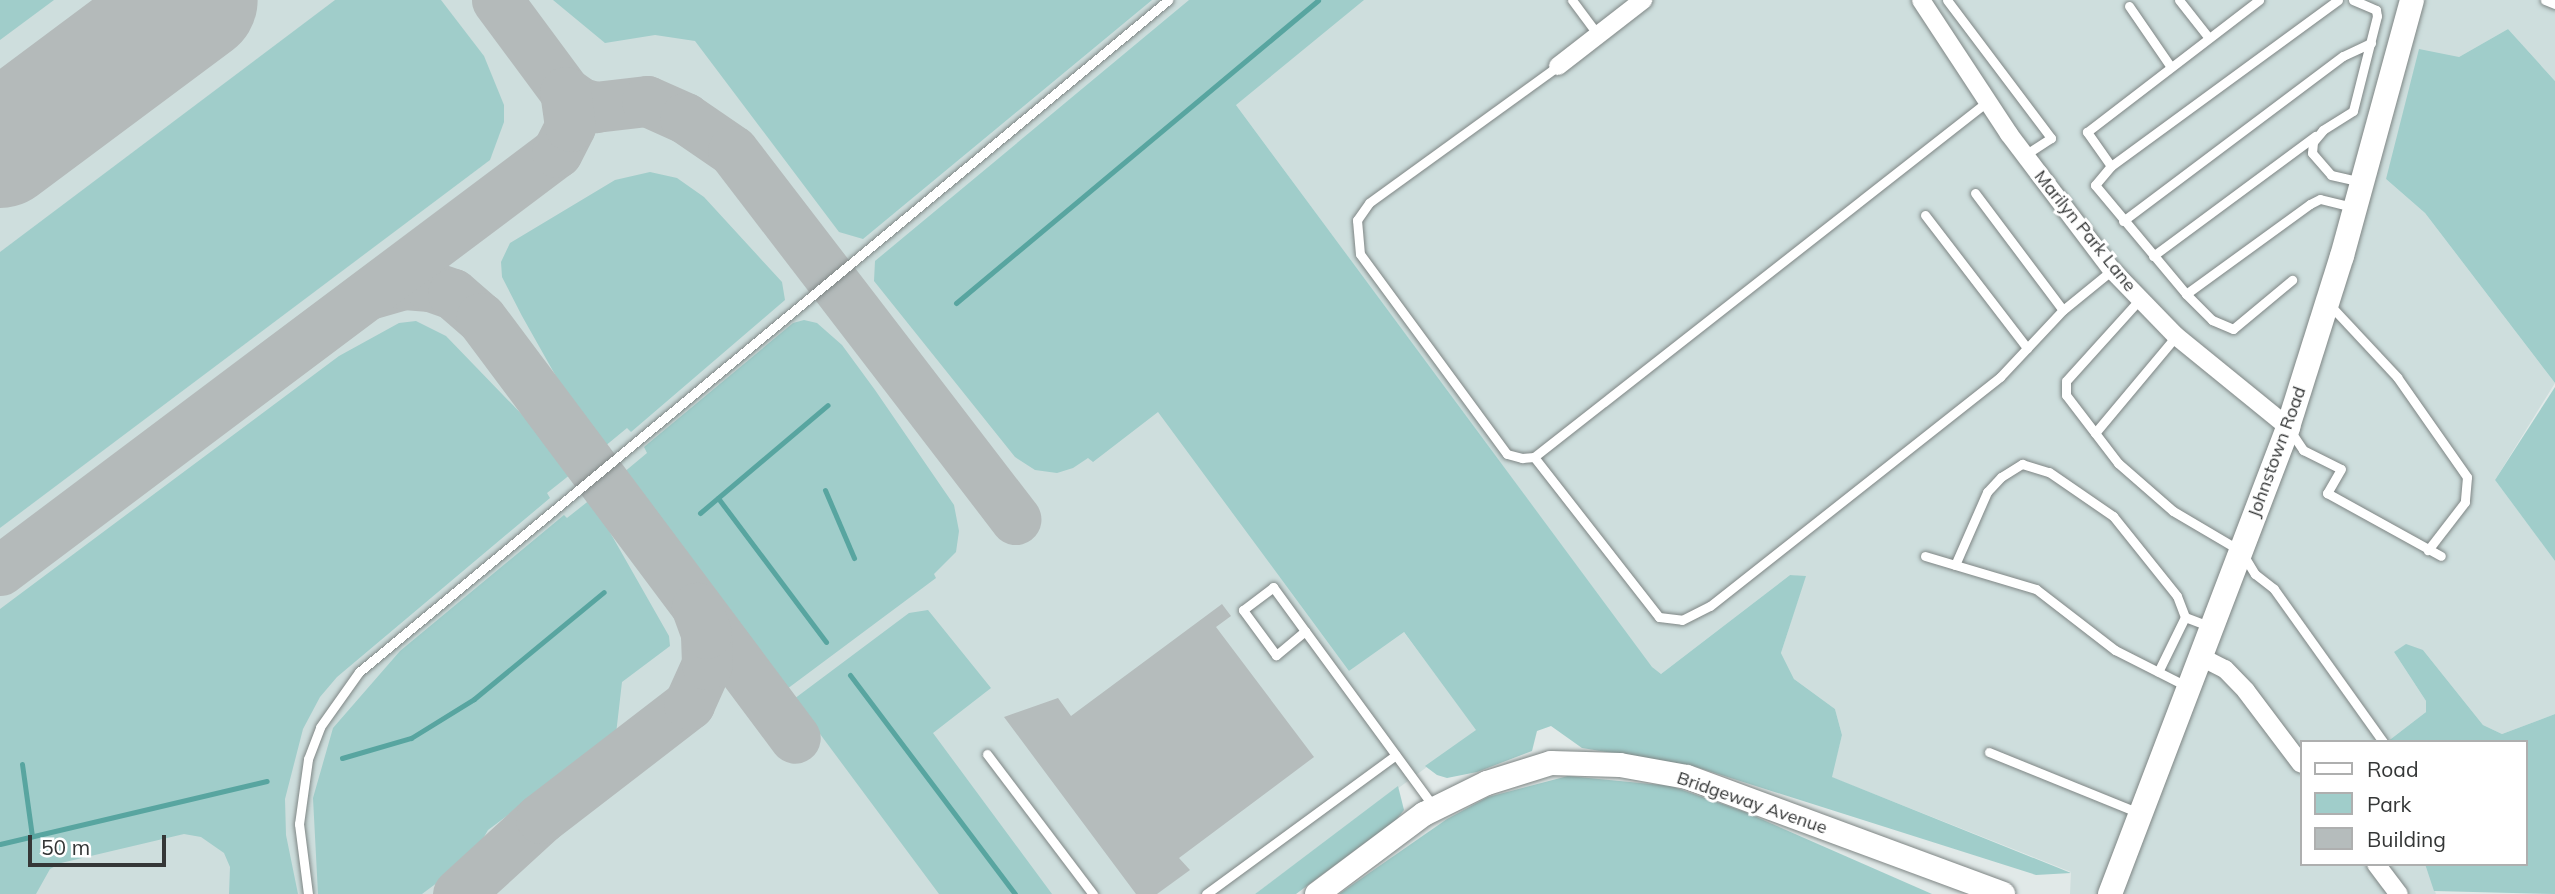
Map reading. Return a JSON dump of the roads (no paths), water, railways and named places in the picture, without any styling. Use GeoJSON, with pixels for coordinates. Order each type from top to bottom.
{"type":"FeatureCollection","features":[{"type":"Feature","properties":{"kind":"main road","name":"Johnstown Road"},"geometry":{"type":"LineString","coordinates":[[2110,894],[2288,427],[2356,208],[2412,0]]}},
{"type":"Feature","properties":{"kind":"main road","name":"Bridgeway Avenue"},"geometry":{"type":"LineString","coordinates":[[1317,894],[1435,808],[1487,783],[1551,763],[1620,765],[1687,777],[2003,894]]}},
{"type":"Feature","properties":{"kind":"street"},"geometry":{"type":"LineString","coordinates":[[1558,66],[1643,0]]}},
{"type":"Feature","properties":{"kind":"street","name":"Marilyn Park Lane"},"geometry":{"type":"LineString","coordinates":[[1922,0],[2025,155],[2112,270],[2176,336],[2288,427]]}},
{"type":"Feature","properties":{"kind":"street"},"geometry":{"type":"LineString","coordinates":[[2201,657],[2225,669],[2239,683],[2300,763]]}},
{"type":"Feature","properties":{"kind":"street"},"geometry":{"type":"LineString","coordinates":[[2378,866],[2399,894]]}},
{"type":"Feature","properties":{"kind":"lane"},"geometry":{"type":"LineString","coordinates":[[308,894],[299,824],[308,759],[320,727],[359,671],[1168,0]]}},
{"type":"Feature","properties":{"kind":"lane"},"geometry":{"type":"LineString","coordinates":[[1572,0],[1598,35]]}},
{"type":"Feature","properties":{"kind":"lane"},"geometry":{"type":"LineString","coordinates":[[1947,0],[2051,138],[2025,155]]}},
{"type":"Feature","properties":{"kind":"lane"},"geometry":{"type":"LineString","coordinates":[[2179,0],[2209,38]]}},
{"type":"Feature","properties":{"kind":"lane"},"geometry":{"type":"LineString","coordinates":[[2111,166],[2087,132],[2259,0]]}},
{"type":"Feature","properties":{"kind":"lane"},"geometry":{"type":"LineString","coordinates":[[2292,281],[2232,328],[2212,320],[2186,294],[2095,185],[2111,166],[2337,0]]}},
{"type":"Feature","properties":{"kind":"lane"},"geometry":{"type":"LineString","coordinates":[[2154,256],[2323,130],[2353,111],[2371,43],[2376,10],[2353,0]]}},
{"type":"Feature","properties":{"kind":"lane"},"geometry":{"type":"LineString","coordinates":[[2545,0],[2555,4]]}},
{"type":"Feature","properties":{"kind":"lane"},"geometry":{"type":"LineString","coordinates":[[2129,6],[2171,67]]}},
{"type":"Feature","properties":{"kind":"lane"},"geometry":{"type":"LineString","coordinates":[[2123,221],[2343,55],[2371,43]]}},
{"type":"Feature","properties":{"kind":"lane"},"geometry":{"type":"LineString","coordinates":[[1558,66],[1369,202],[1357,220],[1360,254],[1507,454],[1534,457],[1988,101]]}},
{"type":"Feature","properties":{"kind":"lane"},"geometry":{"type":"LineString","coordinates":[[2323,130],[2313,142],[2316,162],[2331,175],[2362,183]]}},
{"type":"Feature","properties":{"kind":"lane"},"geometry":{"type":"LineString","coordinates":[[1975,193],[2063,310]]}},
{"type":"Feature","properties":{"kind":"lane"},"geometry":{"type":"LineString","coordinates":[[2186,294],[2310,204],[2320,199],[2356,208]]}},
{"type":"Feature","properties":{"kind":"lane"},"geometry":{"type":"LineString","coordinates":[[1925,215],[2027,348]]}},
{"type":"Feature","properties":{"kind":"lane"},"geometry":{"type":"LineString","coordinates":[[1534,457],[1659,617],[1682,620],[1710,606],[2000,377],[2063,310],[2112,270]]}},
{"type":"Feature","properties":{"kind":"lane"},"geometry":{"type":"LineString","coordinates":[[2140,299],[2066,381],[2066,396],[2118,463],[2173,511],[2241,551],[2255,574],[2274,589],[2382,740]]}},
{"type":"Feature","properties":{"kind":"lane"},"geometry":{"type":"LineString","coordinates":[[2327,303],[2397,377],[2467,477],[2465,502],[2428,550]]}},
{"type":"Feature","properties":{"kind":"lane"},"geometry":{"type":"LineString","coordinates":[[2095,433],[2176,336]]}},
{"type":"Feature","properties":{"kind":"lane"},"geometry":{"type":"LineString","coordinates":[[2288,427],[2304,450],[2341,469],[2327,494],[2441,556]]}},
{"type":"Feature","properties":{"kind":"lane"},"geometry":{"type":"LineString","coordinates":[[1955,565],[1987,492],[2022,464],[2049,472],[2113,516],[2177,596],[2185,617],[2158,672]]}},
{"type":"Feature","properties":{"kind":"lane"},"geometry":{"type":"LineString","coordinates":[[1925,556],[2036,589],[2115,650],[2189,687]]}},
{"type":"Feature","properties":{"kind":"lane"},"geometry":{"type":"LineString","coordinates":[[1305,631],[1276,655],[1243,610],[1273,587],[1435,808]]}},
{"type":"Feature","properties":{"kind":"lane"},"geometry":{"type":"LineString","coordinates":[[2185,617],[2212,627]]}},
{"type":"Feature","properties":{"kind":"lane"},"geometry":{"type":"LineString","coordinates":[[1989,752],[2141,814]]}},
{"type":"Feature","properties":{"kind":"lane"},"geometry":{"type":"LineString","coordinates":[[987,754],[1093,894]]}},
{"type":"Feature","properties":{"kind":"lane"},"geometry":{"type":"LineString","coordinates":[[1206,894],[1396,755]]}},
{"type":"Feature","properties":{"kind":"waterway"},"geometry":{"type":"LineString","coordinates":[[956,303],[1318,0]]}},
{"type":"Feature","properties":{"kind":"waterway"},"geometry":{"type":"LineString","coordinates":[[700,513],[828,405]]}},
{"type":"Feature","properties":{"kind":"waterway"},"geometry":{"type":"LineString","coordinates":[[825,490],[854,558]]}},
{"type":"Feature","properties":{"kind":"waterway"},"geometry":{"type":"LineString","coordinates":[[718,498],[826,642]]}},
{"type":"Feature","properties":{"kind":"waterway"},"geometry":{"type":"LineString","coordinates":[[342,758],[411,738],[474,699],[604,592]]}},
{"type":"Feature","properties":{"kind":"waterway"},"geometry":{"type":"LineString","coordinates":[[850,675],[1015,894]]}},
{"type":"Feature","properties":{"kind":"waterway"},"geometry":{"type":"LineString","coordinates":[[22,764],[32,836]]}},
{"type":"Feature","properties":{"kind":"waterway"},"geometry":{"type":"LineString","coordinates":[[0,844],[267,781]]}}]}
